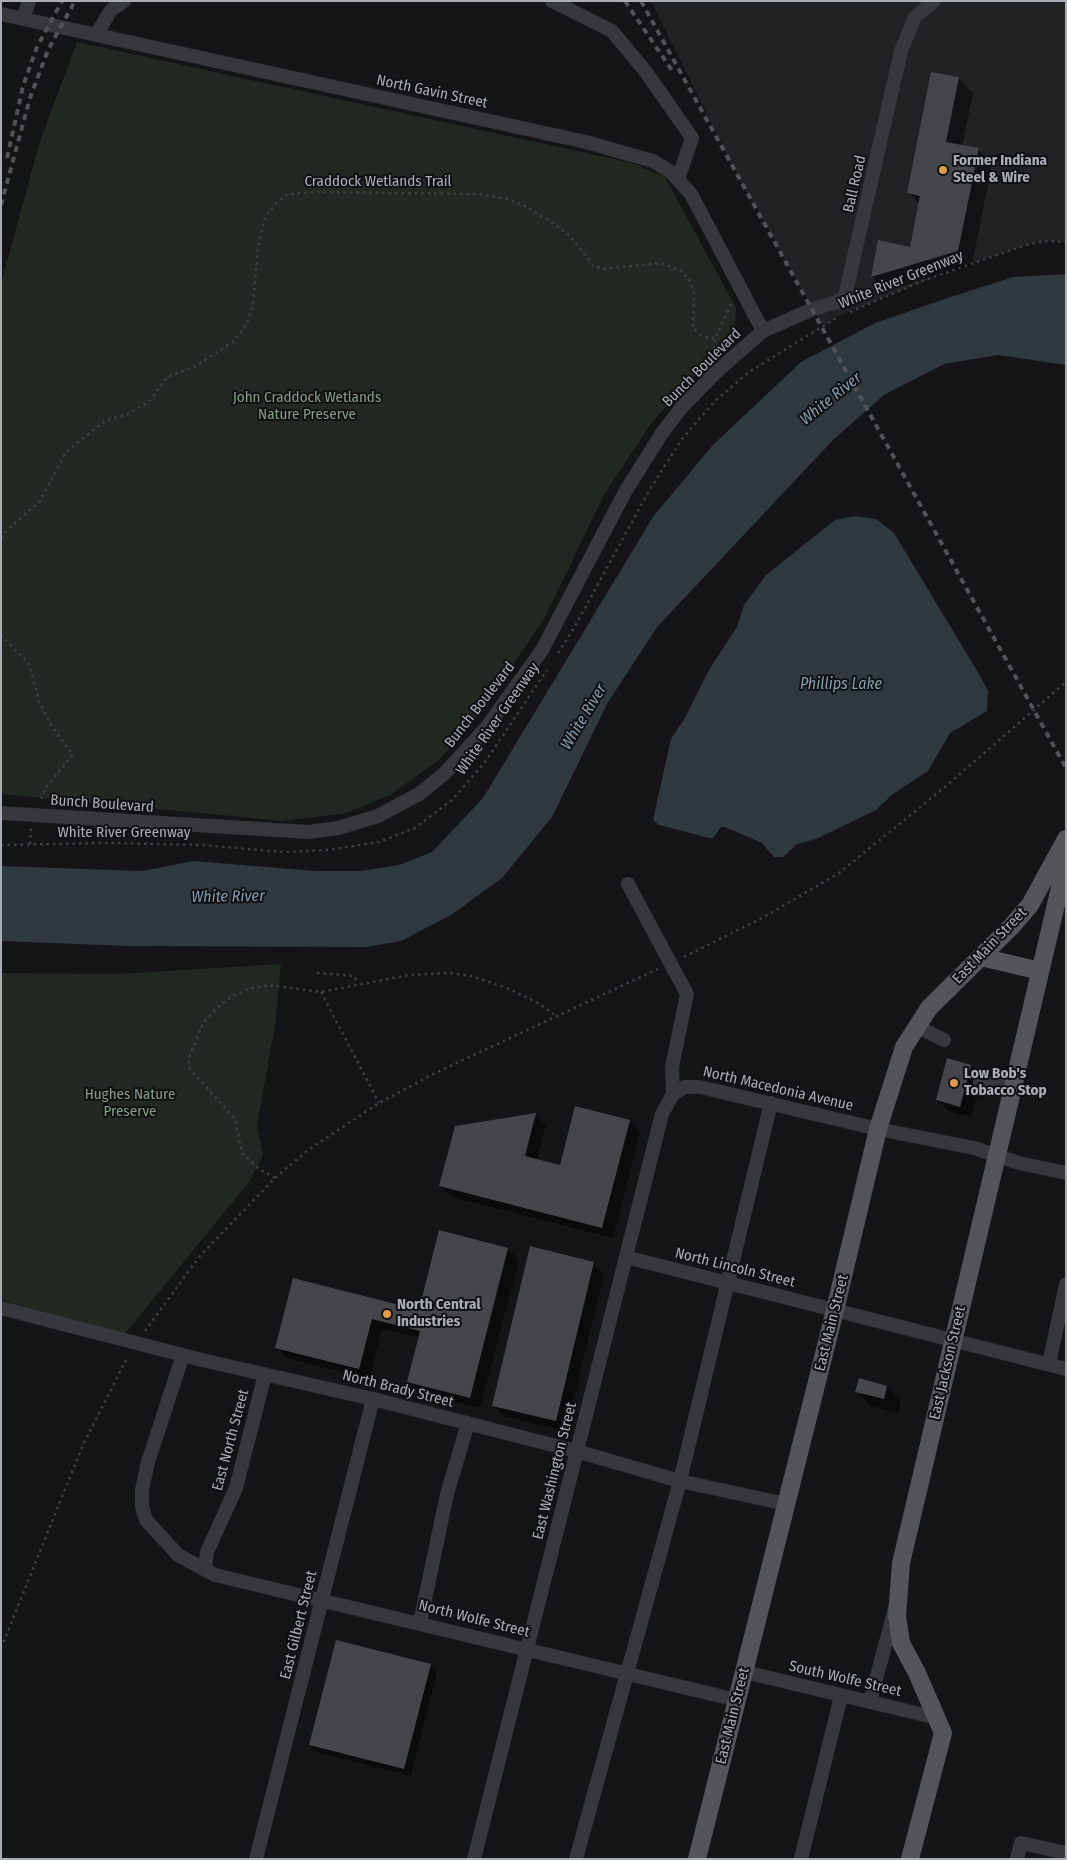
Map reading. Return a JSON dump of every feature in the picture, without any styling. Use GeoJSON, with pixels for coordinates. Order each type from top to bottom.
{"type":"FeatureCollection","features":[{"type":"Feature","properties":{"kind":"main road","name":"East Main Street"},"geometry":{"type":"LineString","coordinates":[[697,1859],[835,1310],[878,1129],[904,1047],[929,1008],[1030,905],[1066,839]]}},
{"type":"Feature","properties":{"kind":"main road","name":"East Jackson Street"},"geometry":{"type":"LineString","coordinates":[[910,1859],[943,1733],[938,1718],[901,1643],[897,1616],[901,1563],[1066,862]]}},
{"type":"Feature","properties":{"kind":"main road"},"geometry":{"type":"LineString","coordinates":[[981,956],[1040,971]]}},
{"type":"Feature","properties":{"kind":"street"},"geometry":{"type":"LineString","coordinates":[[23,19],[30,1]]}},
{"type":"Feature","properties":{"kind":"street"},"geometry":{"type":"LineString","coordinates":[[96,35],[111,10],[124,1]]}},
{"type":"Feature","properties":{"kind":"street"},"geometry":{"type":"LineString","coordinates":[[552,1],[612,31],[646,72],[692,138],[678,179]]}},
{"type":"Feature","properties":{"kind":"street","name":"Ball Road"},"geometry":{"type":"LineString","coordinates":[[763,331],[813,309],[837,302],[845,296],[901,51],[915,17],[934,1]]}},
{"type":"Feature","properties":{"kind":"street","name":"North Gavin Street"},"geometry":{"type":"LineString","coordinates":[[1,14],[586,142],[653,161],[678,179],[691,194],[745,293],[763,331]]}},
{"type":"Feature","properties":{"kind":"street","name":"Bunch Boulevard"},"geometry":{"type":"LineString","coordinates":[[1,813],[309,832],[359,823],[378,816],[420,794],[465,753],[516,688],[542,650],[625,492],[647,455],[682,408],[763,331]]}},
{"type":"Feature","properties":{"kind":"street"},"geometry":{"type":"LineString","coordinates":[[628,884],[687,994],[672,1067],[673,1094]]}},
{"type":"Feature","properties":{"kind":"street"},"geometry":{"type":"LineString","coordinates":[[916,1026],[944,1040]]}},
{"type":"Feature","properties":{"kind":"street"},"geometry":{"type":"LineString","coordinates":[[980,1081],[1012,1088]]}},
{"type":"Feature","properties":{"kind":"street","name":"North Macedonia Avenue"},"geometry":{"type":"LineString","coordinates":[[673,1094],[685,1087],[692,1086],[878,1129],[974,1148],[1018,1163],[1066,1173]]}},
{"type":"Feature","properties":{"kind":"street","name":"East Washington Street"},"geometry":{"type":"LineString","coordinates":[[474,1859],[662,1114],[673,1094]]}},
{"type":"Feature","properties":{"kind":"street"},"geometry":{"type":"LineString","coordinates":[[576,1859],[680,1481],[771,1103]]}},
{"type":"Feature","properties":{"kind":"street","name":"North Lincoln Street"},"geometry":{"type":"LineString","coordinates":[[626,1257],[1066,1369]]}},
{"type":"Feature","properties":{"kind":"street"},"geometry":{"type":"LineString","coordinates":[[1049,1364],[1066,1284]]}},
{"type":"Feature","properties":{"kind":"street","name":"North Brady Street"},"geometry":{"type":"LineString","coordinates":[[1,1308],[136,1344],[373,1399],[576,1451],[680,1481],[786,1504]]}},
{"type":"Feature","properties":{"kind":"street","name":"North Wolfe Street"},"geometry":{"type":"LineString","coordinates":[[183,1355],[148,1462],[142,1490],[142,1507],[146,1520],[159,1537],[178,1555],[215,1575],[420,1623],[627,1676],[737,1700]]}},
{"type":"Feature","properties":{"kind":"street","name":"East North Street"},"geometry":{"type":"LineString","coordinates":[[205,1568],[204,1559],[236,1488],[265,1374]]}},
{"type":"Feature","properties":{"kind":"street","name":"East Gilbert Street"},"geometry":{"type":"LineString","coordinates":[[256,1859],[373,1399]]}},
{"type":"Feature","properties":{"kind":"street"},"geometry":{"type":"LineString","coordinates":[[420,1623],[447,1494],[468,1424]]}},
{"type":"Feature","properties":{"kind":"street"},"geometry":{"type":"LineString","coordinates":[[870,1702],[899,1592]]}},
{"type":"Feature","properties":{"kind":"street","name":"South Wolfe Street"},"geometry":{"type":"LineString","coordinates":[[745,1672],[938,1718]]}},
{"type":"Feature","properties":{"kind":"street"},"geometry":{"type":"LineString","coordinates":[[801,1859],[841,1696]]}},
{"type":"Feature","properties":{"kind":"street"},"geometry":{"type":"LineString","coordinates":[[1017,1859],[1021,1843],[1066,1854]]}},
{"type":"Feature","properties":{"kind":"path","name":"Craddock Wetlands Trail"},"geometry":{"type":"LineString","coordinates":[[1,538],[7,530],[40,501],[66,452],[105,421],[130,413],[149,402],[167,377],[194,367],[234,341],[247,323],[253,305],[258,248],[265,217],[277,202],[288,194],[319,192],[478,194],[508,199],[523,205],[554,223],[570,236],[593,265],[603,269],[661,263],[681,271],[689,280],[694,293],[693,328],[704,336],[716,338]]}},
{"type":"Feature","properties":{"kind":"path","name":"White River Greenway"},"geometry":{"type":"LineString","coordinates":[[848,312],[922,281],[1014,248],[1046,241],[1066,242]]}},
{"type":"Feature","properties":{"kind":"path"},"geometry":{"type":"LineString","coordinates":[[731,386],[714,358],[716,338],[726,312],[733,301],[745,293]]}},
{"type":"Feature","properties":{"kind":"path","name":"White River Greenway"},"geometry":{"type":"LineString","coordinates":[[554,659],[574,628],[650,489],[682,439],[731,386],[749,372],[841,315]]}},
{"type":"Feature","properties":{"kind":"path"},"geometry":{"type":"LineString","coordinates":[[1,635],[29,664],[40,704],[51,725],[73,755],[46,787],[31,826],[30,844]]}},
{"type":"Feature","properties":{"kind":"path","name":"White River Greenway"},"geometry":{"type":"LineString","coordinates":[[1,845],[202,845],[283,852],[328,850],[379,842],[415,828],[452,800],[485,762],[549,667]]}},
{"type":"Feature","properties":{"kind":"path"},"geometry":{"type":"LineString","coordinates":[[1,1648],[83,1445],[126,1359],[199,1257],[275,1178],[308,1150],[379,1103],[435,1073],[671,964],[764,917],[839,873],[945,787],[1066,682]]}},
{"type":"Feature","properties":{"kind":"path"},"geometry":{"type":"LineString","coordinates":[[317,973],[354,976],[358,983]]}},
{"type":"Feature","properties":{"kind":"path"},"geometry":{"type":"LineString","coordinates":[[275,1178],[259,1168],[242,1153],[235,1119],[195,1077],[188,1060],[203,1023],[232,996],[248,989],[276,984],[321,992],[358,983],[423,973],[461,974],[482,979],[519,993],[558,1017]]}},
{"type":"Feature","properties":{"kind":"path"},"geometry":{"type":"LineString","coordinates":[[321,992],[379,1103]]}},
{"type":"Feature","properties":{"kind":"shaded area"},"geometry":{"type":"Polygon","coordinates":[[[651,1],[1066,1],[1066,242],[1046,241],[1029,244],[960,267],[841,315],[823,327],[733,167],[651,1]]]}},
{"type":"Feature","properties":{"kind":"green space","name":"John Craddock Wetlands Nature Preserve"},"geometry":{"type":"Polygon","coordinates":[[[77,42],[632,163],[665,177],[736,308],[735,332],[724,348],[688,382],[653,421],[605,493],[544,619],[481,711],[439,760],[390,795],[346,813],[283,821],[1,794],[1,283],[40,141],[77,42]]]}},
{"type":"Feature","properties":{"kind":"green space","name":"Hughes Nature Preserve"},"geometry":{"type":"Polygon","coordinates":[[[281,964],[275,1025],[257,1126],[263,1155],[249,1182],[124,1335],[1,1300],[1,973],[117,974],[281,964]]]}},
{"type":"Feature","properties":{"kind":"water","name":"White River"},"geometry":{"type":"Polygon","coordinates":[[[1066,274],[1066,365],[998,355],[944,364],[884,395],[833,440],[658,626],[608,702],[552,817],[502,878],[451,915],[401,941],[366,947],[126,946],[1,941],[1,866],[142,871],[194,861],[315,871],[361,871],[399,865],[432,852],[483,798],[653,517],[713,445],[801,362],[875,323],[948,298],[1013,277],[1066,274]]]}},
{"type":"Feature","properties":{"kind":"water","name":"Phillips Lake"},"geometry":{"type":"Polygon","coordinates":[[[855,516],[876,519],[894,533],[988,691],[987,711],[950,733],[928,771],[893,794],[876,810],[816,839],[797,844],[783,857],[774,857],[762,843],[725,827],[721,827],[713,838],[709,838],[659,825],[653,820],[671,739],[685,718],[709,670],[737,627],[744,605],[766,575],[835,520],[855,516]]]}},
{"type":"Feature","properties":{"kind":"building","name":"Former Indiana Steel & Wire"},"geometry":{"type":"Polygon","coordinates":[[[931,72],[959,77],[946,142],[979,148],[958,251],[871,277],[878,240],[910,247],[920,196],[907,193],[931,72]]]}},
{"type":"Feature","properties":{"kind":"building","name":"Low Bob's Tobacco Stop"},"geometry":{"type":"Polygon","coordinates":[[[947,1058],[971,1065],[960,1107],[936,1100],[947,1058]]]}},
{"type":"Feature","properties":{"kind":"building"},"geometry":{"type":"Polygon","coordinates":[[[575,1106],[630,1120],[602,1228],[439,1186],[455,1126],[536,1113],[525,1156],[560,1165],[575,1106]]]}},
{"type":"Feature","properties":{"kind":"building","name":"North Central Industries"},"geometry":{"type":"Polygon","coordinates":[[[439,1230],[508,1248],[470,1398],[407,1382],[420,1331],[372,1319],[359,1369],[275,1348],[293,1278],[419,1310],[439,1230]]]}},
{"type":"Feature","properties":{"kind":"building","name":"North Central Industries"},"geometry":{"type":"Polygon","coordinates":[[[530,1246],[594,1262],[556,1421],[492,1406],[530,1246]]]}},
{"type":"Feature","properties":{"kind":"building"},"geometry":{"type":"Polygon","coordinates":[[[859,1378],[887,1386],[884,1399],[855,1392],[859,1378]]]}},
{"type":"Feature","properties":{"kind":"building"},"geometry":{"type":"Polygon","coordinates":[[[336,1640],[431,1664],[404,1769],[309,1745],[336,1640]]]}},
{"type":"Feature","properties":{"kind":"railway"},"geometry":{"type":"LineString","coordinates":[[7,158],[23,86],[37,47],[62,1]]}},
{"type":"Feature","properties":{"kind":"railway"},"geometry":{"type":"LineString","coordinates":[[1,205],[30,98],[48,50],[75,1]]}},
{"type":"Feature","properties":{"kind":"railway"},"geometry":{"type":"LineString","coordinates":[[625,1],[673,72]]}},
{"type":"Feature","properties":{"kind":"railway"},"geometry":{"type":"LineString","coordinates":[[641,1],[1066,768]]}},
{"type":"Feature","properties":{"kind":"place","name":"Former Indiana Steel & Wire"},"geometry":{"type":"Point","coordinates":[943,170]}},
{"type":"Feature","properties":{"kind":"place","name":"Low Bob's Tobacco Stop"},"geometry":{"type":"Point","coordinates":[954,1083]}},
{"type":"Feature","properties":{"kind":"place","name":"North Central Industries"},"geometry":{"type":"Point","coordinates":[387,1314]}}]}
